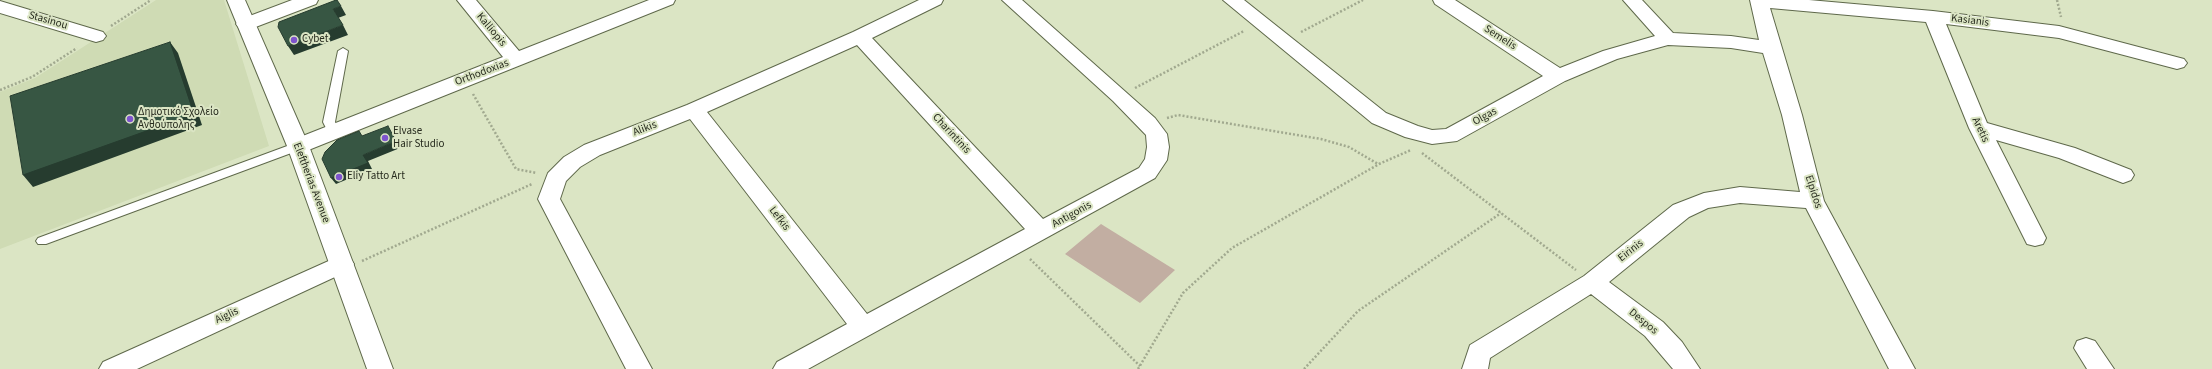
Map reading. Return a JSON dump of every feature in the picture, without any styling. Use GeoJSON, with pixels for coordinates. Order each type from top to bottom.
{"type":"FeatureCollection","features":[{"type":"Feature","properties":{"kind":"street","name":"Eleftherias Avenue"},"geometry":{"type":"LineString","coordinates":[[236,0],[298,146],[380,369]]}},
{"type":"Feature","properties":{"kind":"street"},"geometry":{"type":"LineString","coordinates":[[246,24],[309,0]]}},
{"type":"Feature","properties":{"kind":"street","name":"Kalliopis"},"geometry":{"type":"LineString","coordinates":[[466,0],[516,60]]}},
{"type":"Feature","properties":{"kind":"street","name":"Orthodoxias"},"geometry":{"type":"LineString","coordinates":[[298,146],[666,0]]}},
{"type":"Feature","properties":{"kind":"street","name":"Alikis"},"geometry":{"type":"LineString","coordinates":[[639,369],[549,199],[556,178],[572,162],[592,150],[694,110],[860,36],[934,0]]}},
{"type":"Feature","properties":{"kind":"street","name":"Antigonis"},"geometry":{"type":"LineString","coordinates":[[786,369],[1016,246],[1147,173],[1156,160],[1158,147],[1156,134],[1148,123],[1120,96],[1011,0]]}},
{"type":"Feature","properties":{"kind":"street","name":"Olgas"},"geometry":{"type":"LineString","coordinates":[[1232,0],[1378,118],[1412,132],[1432,137],[1450,136],[1558,76],[1610,55],[1668,39],[1731,42],[1771,48]]}},
{"type":"Feature","properties":{"kind":"street","name":"Semelis"},"geometry":{"type":"LineString","coordinates":[[1442,0],[1558,76]]}},
{"type":"Feature","properties":{"kind":"street"},"geometry":{"type":"LineString","coordinates":[[1632,0],[1668,39]]}},
{"type":"Feature","properties":{"kind":"street","name":"Kasianis"},"geometry":{"type":"LineString","coordinates":[[1759,0],[1934,17],[2059,32],[2177,63]]}},
{"type":"Feature","properties":{"kind":"street","name":"Elpidos"},"geometry":{"type":"LineString","coordinates":[[1759,0],[1771,48],[1792,115],[1813,201],[1902,369]]}},
{"type":"Feature","properties":{"kind":"street","name":"Stasinou"},"geometry":{"type":"LineString","coordinates":[[0,8],[96,36]]}},
{"type":"Feature","properties":{"kind":"street","name":"Aretis"},"geometry":{"type":"LineString","coordinates":[[1934,17],[1979,128],[2035,238]]}},
{"type":"Feature","properties":{"kind":"street","name":"Charintinis"},"geometry":{"type":"LineString","coordinates":[[860,36],[1041,232]]}},
{"type":"Feature","properties":{"kind":"street","name":"Lefkis"},"geometry":{"type":"LineString","coordinates":[[694,110],[864,328]]}},
{"type":"Feature","properties":{"kind":"street"},"geometry":{"type":"LineString","coordinates":[[1979,128],[2067,153],[2123,175]]}},
{"type":"Feature","properties":{"kind":"street","name":"Eirinis"},"geometry":{"type":"LineString","coordinates":[[1474,369],[1480,352],[1592,282],[1681,211],[1704,201],[1740,195],[1813,201]]}},
{"type":"Feature","properties":{"kind":"street","name":"Aiglis"},"geometry":{"type":"LineString","coordinates":[[112,369],[343,267]]}},
{"type":"Feature","properties":{"kind":"street","name":"Despos"},"geometry":{"type":"LineString","coordinates":[[1592,282],[1654,329],[1674,349],[1687,369]]}},
{"type":"Feature","properties":{"kind":"street"},"geometry":{"type":"LineString","coordinates":[[2086,348],[2101,369]]}},
{"type":"Feature","properties":{"kind":"lane"},"geometry":{"type":"LineString","coordinates":[[333,131],[329,122],[343,51]]}},
{"type":"Feature","properties":{"kind":"lane"},"geometry":{"type":"LineString","coordinates":[[42,241],[298,146]]}},
{"type":"Feature","properties":{"kind":"path"},"geometry":{"type":"LineString","coordinates":[[1284,41],[1363,0]]}},
{"type":"Feature","properties":{"kind":"path"},"geometry":{"type":"LineString","coordinates":[[1120,96],[1260,22]]}},
{"type":"Feature","properties":{"kind":"path"},"geometry":{"type":"LineString","coordinates":[[465,80],[516,168],[556,178]]}},
{"type":"Feature","properties":{"kind":"path"},"geometry":{"type":"LineString","coordinates":[[1148,123],[1178,115],[1321,139],[1349,147],[1379,164]]}},
{"type":"Feature","properties":{"kind":"path"},"geometry":{"type":"LineString","coordinates":[[1016,246],[1139,367],[1184,293],[1232,248],[1379,164],[1416,148],[1592,282]]}},
{"type":"Feature","properties":{"kind":"path"},"geometry":{"type":"LineString","coordinates":[[343,267],[530,185],[556,178]]}},
{"type":"Feature","properties":{"kind":"path"},"geometry":{"type":"LineString","coordinates":[[1304,369],[1358,311],[1501,213]]}},
{"type":"Feature","properties":{"kind":"shaded area","name":"Δημοτικό Σχολείο Ανθούπολης"},"geometry":{"type":"Polygon","coordinates":[[[156,0],[224,0],[269,146],[0,249],[0,92],[35,78],[156,0]]]}},
{"type":"Feature","properties":{"kind":"shaded area"},"geometry":{"type":"Polygon","coordinates":[[[1101,224],[1175,270],[1140,303],[1065,254],[1101,224]]]}},
{"type":"Feature","properties":{"kind":"building"},"geometry":{"type":"Polygon","coordinates":[[[336,0],[341,6],[333,9],[343,25],[288,46],[278,27],[279,22],[336,0]]]}},
{"type":"Feature","properties":{"kind":"building"},"geometry":{"type":"Polygon","coordinates":[[[170,42],[194,114],[23,175],[10,96],[170,42]]]}},
{"type":"Feature","properties":{"kind":"building"},"geometry":{"type":"Polygon","coordinates":[[[388,126],[396,141],[363,155],[368,163],[331,178],[322,159],[325,152],[337,140],[359,131],[362,136],[388,126]]]}},
{"type":"Feature","properties":{"kind":"place","name":"Cybet"},"geometry":{"type":"Point","coordinates":[294,40]}},
{"type":"Feature","properties":{"kind":"place","name":"Δημοτικό Σχολείο Ανθούπολης"},"geometry":{"type":"Point","coordinates":[130,119]}},
{"type":"Feature","properties":{"kind":"place","name":"Elvase Hair Studio"},"geometry":{"type":"Point","coordinates":[385,138]}},
{"type":"Feature","properties":{"kind":"place","name":"Eliy Tatto Art"},"geometry":{"type":"Point","coordinates":[339,177]}}]}
